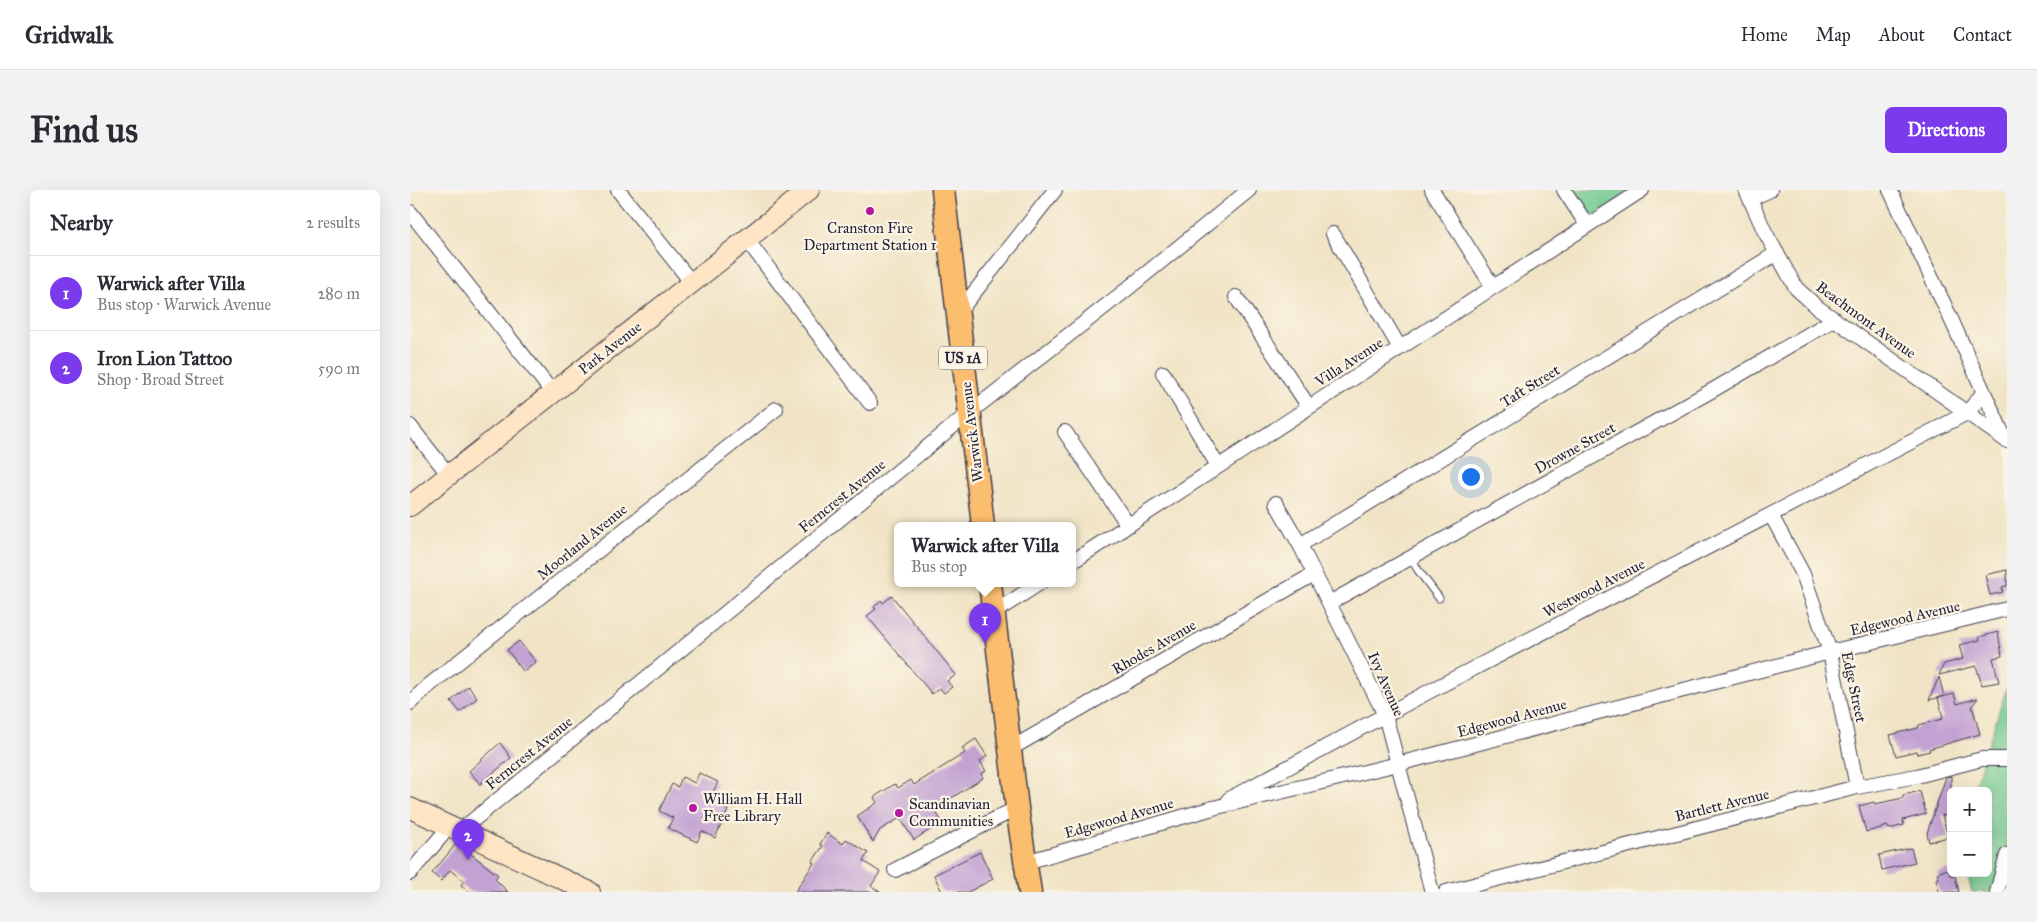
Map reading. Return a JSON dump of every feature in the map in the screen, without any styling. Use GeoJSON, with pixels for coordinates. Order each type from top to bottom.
{"type":"FeatureCollection","features":[{"type":"Feature","properties":{"kind":"main road","name":"Park Avenue"},"geometry":{"type":"LineString","coordinates":[[410,506],[809,190]]}},
{"type":"Feature","properties":{"kind":"main road","name":"Warwick Avenue"},"geometry":{"type":"LineString","coordinates":[[943,190],[983,522]]}},
{"type":"Feature","properties":{"kind":"main road"},"geometry":{"type":"LineString","coordinates":[[990,587],[1017,808],[1030,892]]}},
{"type":"Feature","properties":{"kind":"main road"},"geometry":{"type":"LineString","coordinates":[[410,808],[590,892]]}},
{"type":"Feature","properties":{"kind":"street"},"geometry":{"type":"LineString","coordinates":[[618,190],[692,283]]}},
{"type":"Feature","properties":{"kind":"street"},"geometry":{"type":"LineString","coordinates":[[958,312],[1055,190]]}},
{"type":"Feature","properties":{"kind":"street","name":"Ferncrest Avenue"},"geometry":{"type":"LineString","coordinates":[[410,873],[455,829],[969,413],[1121,294],[1249,190]]}},
{"type":"Feature","properties":{"kind":"street"},"geometry":{"type":"LineString","coordinates":[[1432,190],[1493,287]]}},
{"type":"Feature","properties":{"kind":"street"},"geometry":{"type":"LineString","coordinates":[[1564,190],[1588,225]]}},
{"type":"Feature","properties":{"kind":"street","name":"Villa Avenue"},"geometry":{"type":"LineString","coordinates":[[1076,559],[1642,190]]}},
{"type":"Feature","properties":{"kind":"street"},"geometry":{"type":"LineString","coordinates":[[1748,195],[1770,190]]}},
{"type":"Feature","properties":{"kind":"street"},"geometry":{"type":"LineString","coordinates":[[1890,190],[2006,440]]}},
{"type":"Feature","properties":{"kind":"street","name":"Beachmont Avenue"},"geometry":{"type":"LineString","coordinates":[[1748,195],[1796,288],[1817,307],[2006,440]]}},
{"type":"Feature","properties":{"kind":"street"},"geometry":{"type":"LineString","coordinates":[[410,212],[553,393]]}},
{"type":"Feature","properties":{"kind":"street"},"geometry":{"type":"LineString","coordinates":[[1333,234],[1400,348]]}},
{"type":"Feature","properties":{"kind":"street"},"geometry":{"type":"LineString","coordinates":[[746,240],[870,403]]}},
{"type":"Feature","properties":{"kind":"street","name":"Taft Street"},"geometry":{"type":"LineString","coordinates":[[1300,545],[1777,253]]}},
{"type":"Feature","properties":{"kind":"street"},"geometry":{"type":"LineString","coordinates":[[1236,297],[1309,407]]}},
{"type":"Feature","properties":{"kind":"street","name":"Drowne Street"},"geometry":{"type":"LineString","coordinates":[[1329,603],[1713,390],[1835,319]]}},
{"type":"Feature","properties":{"kind":"street"},"geometry":{"type":"LineString","coordinates":[[1163,373],[1218,466]]}},
{"type":"Feature","properties":{"kind":"street","name":"Westwood Avenue"},"geometry":{"type":"LineString","coordinates":[[1214,808],[1385,715],[1967,413],[1984,392]]}},
{"type":"Feature","properties":{"kind":"street","name":"Moorland Avenue"},"geometry":{"type":"LineString","coordinates":[[410,703],[422,691],[776,409]]}},
{"type":"Feature","properties":{"kind":"street"},"geometry":{"type":"LineString","coordinates":[[410,426],[449,475]]}},
{"type":"Feature","properties":{"kind":"street"},"geometry":{"type":"LineString","coordinates":[[1065,432],[1128,525]]}},
{"type":"Feature","properties":{"kind":"street","name":"Ivy Avenue"},"geometry":{"type":"LineString","coordinates":[[1276,503],[1300,545],[1385,715],[1432,892]]}},
{"type":"Feature","properties":{"kind":"street","name":"Edge Street"},"geometry":{"type":"LineString","coordinates":[[1771,515],[1803,574],[1830,652],[1857,788]]}},
{"type":"Feature","properties":{"kind":"street","name":"Rhodes Avenue"},"geometry":{"type":"LineString","coordinates":[[1010,749],[1314,574]]}},
{"type":"Feature","properties":{"kind":"street"},"geometry":{"type":"LineString","coordinates":[[993,613],[1034,587]]}},
{"type":"Feature","properties":{"kind":"street","name":"Edgewood Avenue"},"geometry":{"type":"LineString","coordinates":[[1026,862],[1214,808],[1398,764],[1830,652],[2007,609]]}},
{"type":"Feature","properties":{"kind":"street","name":"Bartlett Avenue"},"geometry":{"type":"LineString","coordinates":[[1446,892],[1857,788],[1917,776],[1982,759],[2007,759]]}},
{"type":"Feature","properties":{"kind":"street"},"geometry":{"type":"LineString","coordinates":[[895,870],[1017,808]]}},
{"type":"Feature","properties":{"kind":"street"},"geometry":{"type":"LineString","coordinates":[[1997,892],[2007,855]]}},
{"type":"Feature","properties":{"kind":"lane"},"geometry":{"type":"LineString","coordinates":[[1411,558],[1439,598]]}},
{"type":"Feature","properties":{"kind":"green space"},"geometry":{"type":"Polygon","coordinates":[[[1571,190],[1634,190],[1590,218],[1571,190]]]}},
{"type":"Feature","properties":{"kind":"green space"},"geometry":{"type":"Polygon","coordinates":[[[2007,687],[2007,892],[1972,892],[1968,877],[1992,877],[1992,787],[1974,787],[2007,687]]]}},
{"type":"Feature","properties":{"kind":"building"},"geometry":{"type":"Polygon","coordinates":[[[2007,570],[2007,586],[2002,587],[2003,592],[1990,595],[1985,575],[2007,570]]]}},
{"type":"Feature","properties":{"kind":"building"},"geometry":{"type":"Polygon","coordinates":[[[892,596],[956,675],[947,681],[952,687],[944,693],[940,688],[932,694],[867,616],[876,609],[874,607],[881,600],[883,603],[892,596]]]}},
{"type":"Feature","properties":{"kind":"building"},"geometry":{"type":"Polygon","coordinates":[[[1998,632],[2002,656],[1993,658],[1999,682],[1982,685],[1976,666],[1939,675],[1944,664],[1963,659],[1959,645],[1980,640],[1979,637],[1998,632]]]}},
{"type":"Feature","properties":{"kind":"building"},"geometry":{"type":"Polygon","coordinates":[[[519,641],[536,662],[524,672],[507,650],[519,641]]]}},
{"type":"Feature","properties":{"kind":"building"},"geometry":{"type":"Polygon","coordinates":[[[1939,677],[1944,696],[1929,700],[1939,677]]]}},
{"type":"Feature","properties":{"kind":"building"},"geometry":{"type":"Polygon","coordinates":[[[468,686],[477,698],[460,712],[451,701],[468,686]]]}},
{"type":"Feature","properties":{"kind":"building"},"geometry":{"type":"Polygon","coordinates":[[[1954,694],[1957,704],[1978,698],[1972,706],[1980,734],[1929,749],[1930,751],[1917,754],[1916,751],[1896,756],[1890,735],[1918,728],[1919,725],[1942,719],[1938,698],[1954,694]]]}},
{"type":"Feature","properties":{"kind":"building","name":"Scandinavian Communities"},"geometry":{"type":"Polygon","coordinates":[[[976,739],[987,756],[980,761],[986,771],[981,774],[983,778],[934,809],[942,822],[914,840],[900,818],[880,830],[873,842],[857,816],[877,803],[874,797],[895,784],[898,788],[911,780],[914,785],[965,753],[962,748],[976,739]]]}},
{"type":"Feature","properties":{"kind":"building"},"geometry":{"type":"Polygon","coordinates":[[[500,743],[511,758],[480,784],[469,771],[500,743]]]}},
{"type":"Feature","properties":{"kind":"building","name":"William H. Hall Free Library"},"geometry":{"type":"Polygon","coordinates":[[[699,773],[718,782],[713,792],[730,800],[725,809],[728,810],[715,838],[702,831],[697,842],[668,828],[673,818],[659,811],[672,784],[678,787],[682,777],[695,783],[699,773]]]}},
{"type":"Feature","properties":{"kind":"building"},"geometry":{"type":"Polygon","coordinates":[[[1951,776],[1951,787],[1947,787],[1947,817],[1942,815],[1947,837],[1929,842],[1927,833],[1946,777],[1951,776]]]}},
{"type":"Feature","properties":{"kind":"building"},"geometry":{"type":"Polygon","coordinates":[[[1920,791],[1926,814],[1903,820],[1904,825],[1889,829],[1888,826],[1866,832],[1859,806],[1903,798],[1903,795],[1920,791]]]}},
{"type":"Feature","properties":{"kind":"building"},"geometry":{"type":"Polygon","coordinates":[[[827,833],[843,844],[846,839],[868,853],[863,861],[880,872],[871,886],[880,892],[795,892],[814,863],[812,862],[823,846],[820,844],[827,833]]]}},
{"type":"Feature","properties":{"kind":"building"},"geometry":{"type":"Polygon","coordinates":[[[457,843],[498,875],[495,879],[508,892],[470,892],[461,885],[464,881],[450,870],[441,881],[432,873],[457,843]]]}},
{"type":"Feature","properties":{"kind":"building"},"geometry":{"type":"Polygon","coordinates":[[[1911,848],[1915,862],[1882,870],[1879,855],[1911,848]]]}},
{"type":"Feature","properties":{"kind":"building"},"geometry":{"type":"Polygon","coordinates":[[[980,852],[993,879],[968,892],[942,892],[934,875],[980,852]]]}},
{"type":"Feature","properties":{"kind":"building"},"geometry":{"type":"Polygon","coordinates":[[[1947,869],[1947,877],[1955,877],[1959,892],[1939,892],[1936,879],[1939,878],[1937,873],[1947,869]]]}},
{"type":"Feature","properties":{"kind":"place","name":"Cranston Fire Department Station 1"},"geometry":{"type":"Point","coordinates":[870,211]}},
{"type":"Feature","properties":{"kind":"place","name":"Warwick after Villa"},"geometry":{"type":"Point","coordinates":[985,644]}},
{"type":"Feature","properties":{"kind":"place","name":"William H. Hall Free Library"},"geometry":{"type":"Point","coordinates":[693,808]}},
{"type":"Feature","properties":{"kind":"place","name":"Scandinavian Communities"},"geometry":{"type":"Point","coordinates":[899,813]}},
{"type":"Feature","properties":{"kind":"place","name":"Iron Lion Tattoo"},"geometry":{"type":"Point","coordinates":[468,860]}}]}
